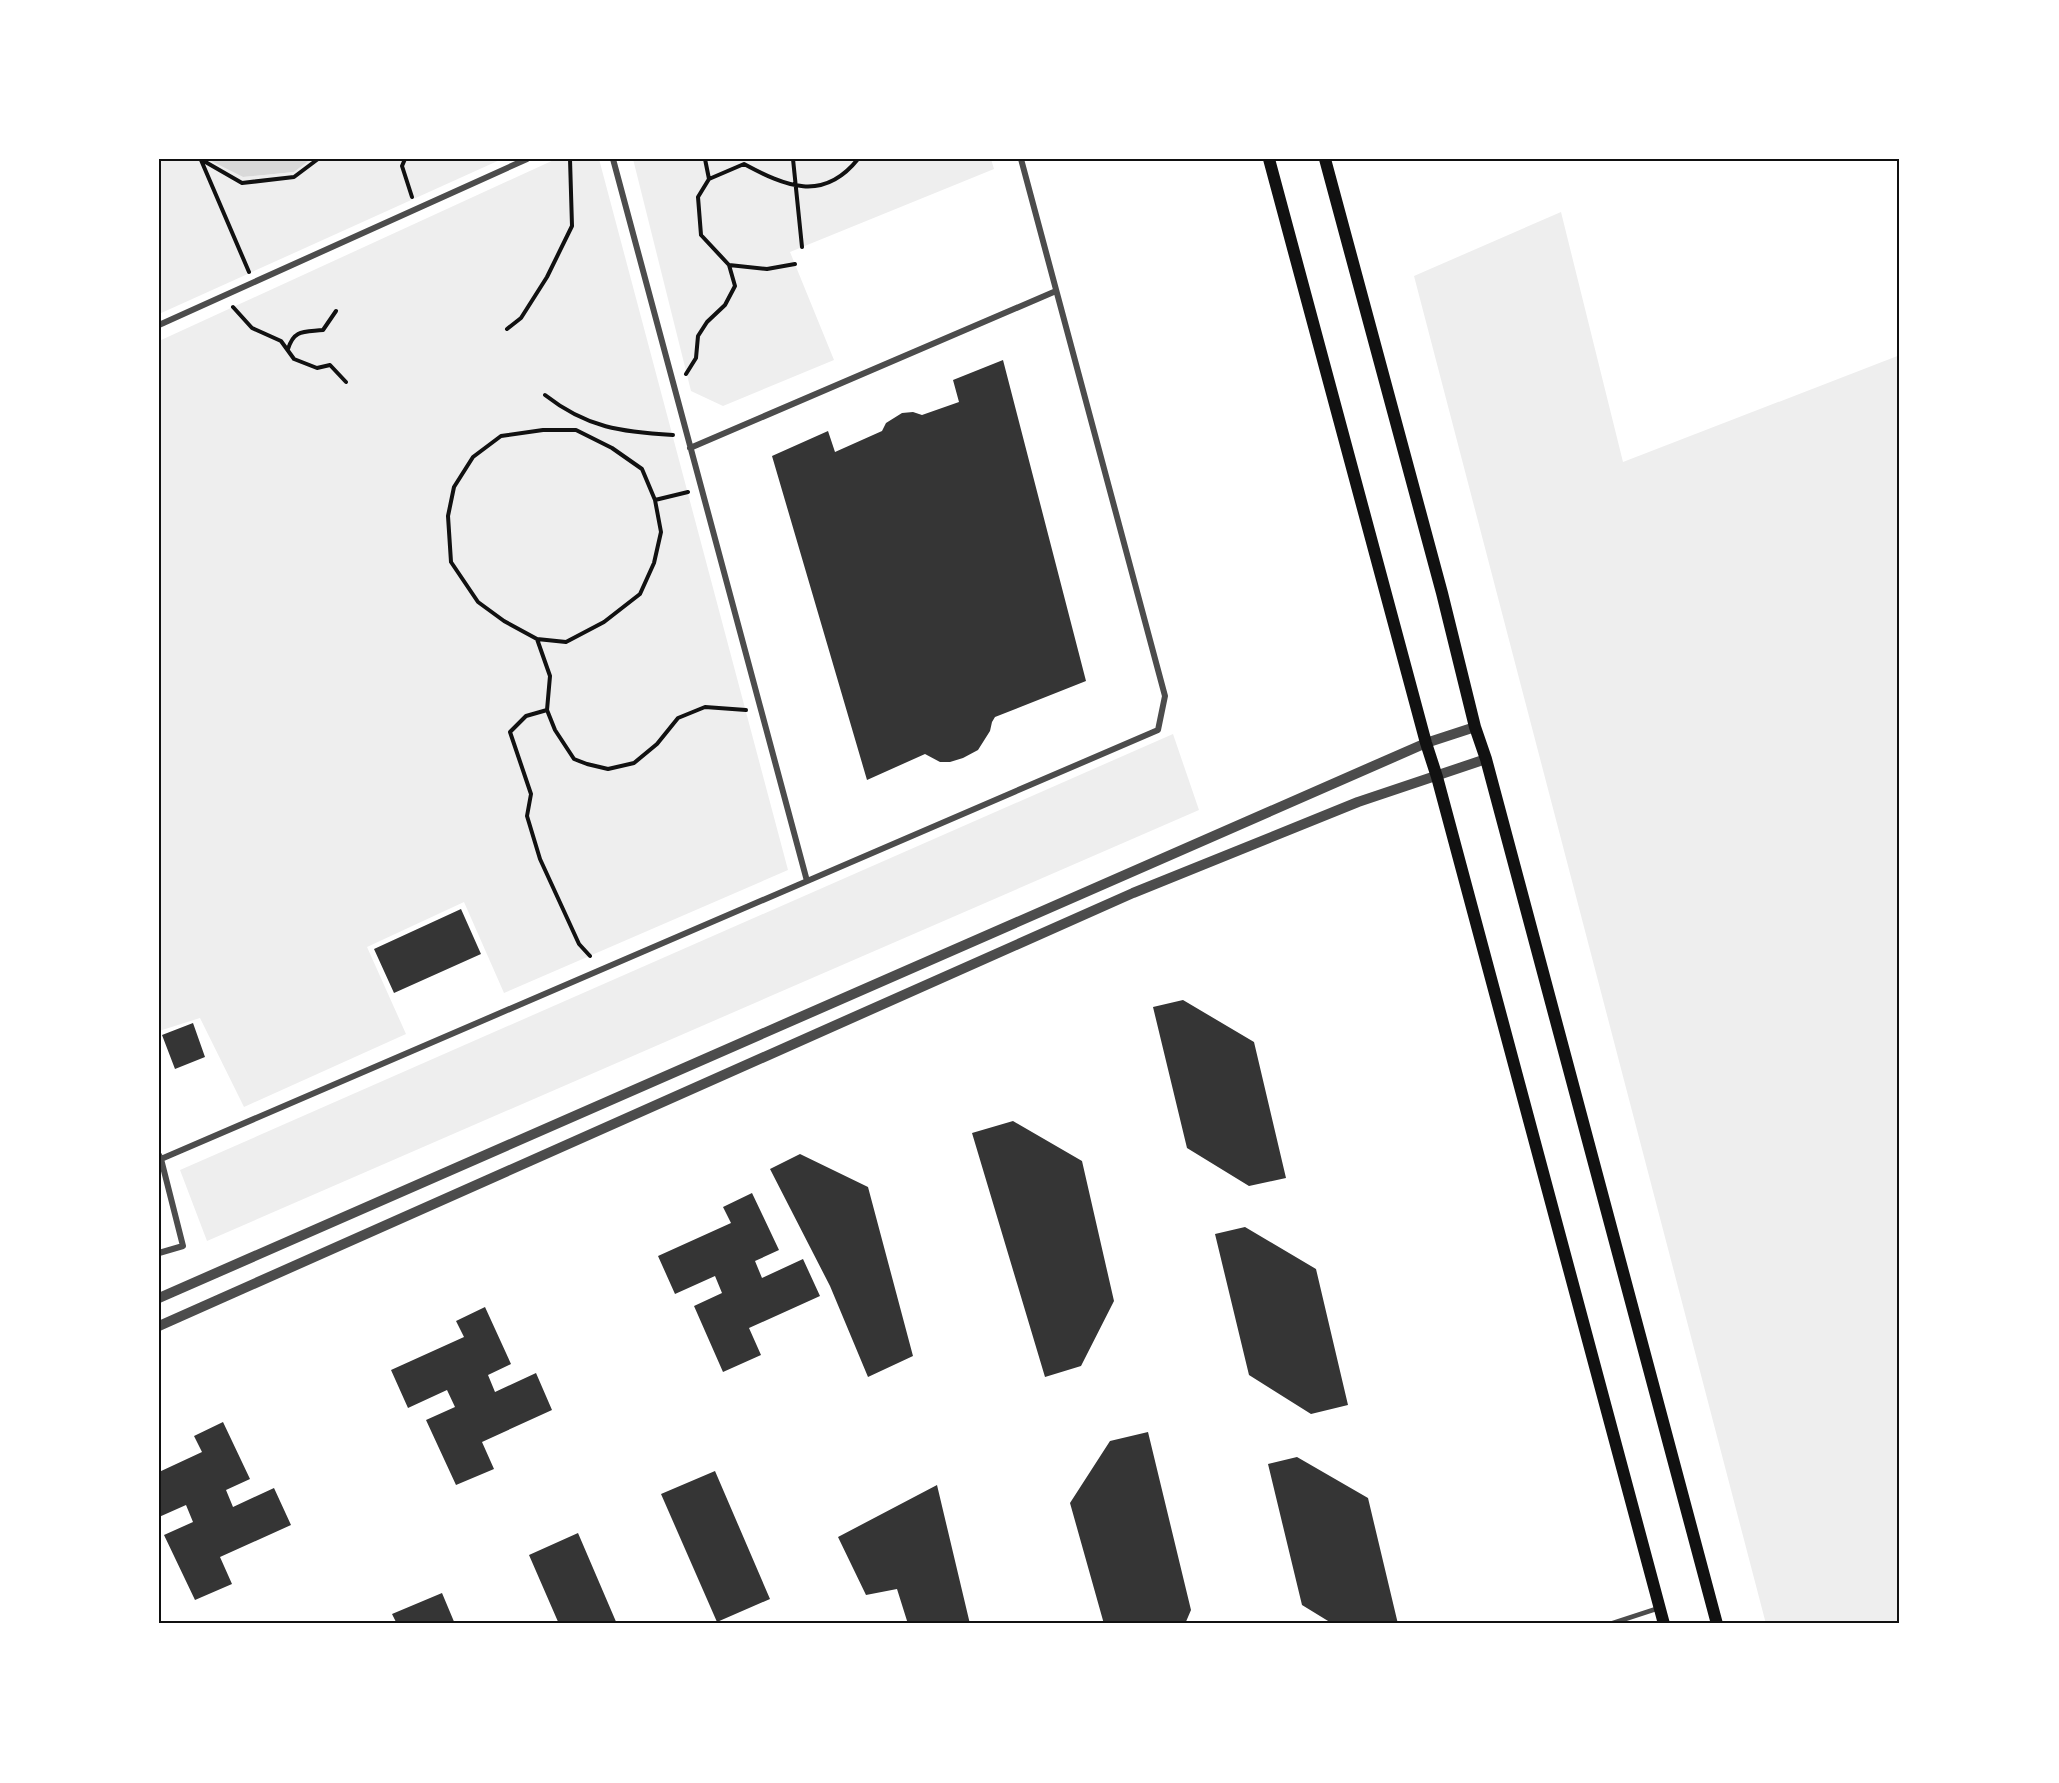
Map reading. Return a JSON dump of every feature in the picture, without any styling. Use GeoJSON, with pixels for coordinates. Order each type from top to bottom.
{"type":"FeatureCollection","features":[{"type":"Feature","properties":{"kind":"main road"},"geometry":{"type":"LineString","coordinates":[[1269,159],[1664,1624]]}},
{"type":"Feature","properties":{"kind":"main road"},"geometry":{"type":"LineString","coordinates":[[1325,159],[1439,582],[1475,727],[1486,759],[1717,1624]]}},
{"type":"Feature","properties":{"kind":"street"},"geometry":{"type":"LineString","coordinates":[[159,325],[526,159]]}},
{"type":"Feature","properties":{"kind":"street"},"geometry":{"type":"LineString","coordinates":[[613,159],[807,881]]}},
{"type":"Feature","properties":{"kind":"street"},"geometry":{"type":"LineString","coordinates":[[159,1253],[183,1246],[160,1157],[1158,730],[1165,696],[1021,159]]}},
{"type":"Feature","properties":{"kind":"street"},"geometry":{"type":"LineString","coordinates":[[690,448],[1056,291]]}},
{"type":"Feature","properties":{"kind":"street"},"geometry":{"type":"LineString","coordinates":[[159,1298],[1426,743],[1475,727]]}},
{"type":"Feature","properties":{"kind":"street"},"geometry":{"type":"LineString","coordinates":[[159,1326],[1133,893],[1358,802],[1486,759]]}},
{"type":"Feature","properties":{"kind":"lane"},"geometry":{"type":"LineString","coordinates":[[1610,1624],[1659,1608]]}},
{"type":"Feature","properties":{"kind":"path"},"geometry":{"type":"LineString","coordinates":[[201,159],[243,183],[294,177],[318,159]]}},
{"type":"Feature","properties":{"kind":"path"},"geometry":{"type":"LineString","coordinates":[[201,159],[253,282]]}},
{"type":"Feature","properties":{"kind":"path"},"geometry":{"type":"LineString","coordinates":[[405,159],[402,166],[416,209]]}},
{"type":"Feature","properties":{"kind":"path"},"geometry":{"type":"LineString","coordinates":[[507,329],[521,318],[547,277],[572,226],[570,159]]}},
{"type":"Feature","properties":{"kind":"path"},"geometry":{"type":"LineString","coordinates":[[705,159],[709,179]]}},
{"type":"Feature","properties":{"kind":"path"},"geometry":{"type":"LineString","coordinates":[[793,159],[802,247]]}},
{"type":"Feature","properties":{"kind":"path"},"geometry":{"type":"LineString","coordinates":[[686,374],[696,358],[698,336],[707,322],[725,304],[735,286],[729,265],[701,235],[698,197],[709,179],[743,161],[768,177],[795,186],[824,185],[850,168],[858,159]]}},
{"type":"Feature","properties":{"kind":"path"},"geometry":{"type":"LineString","coordinates":[[729,265],[767,269],[795,264]]}},
{"type":"Feature","properties":{"kind":"path"},"geometry":{"type":"LineString","coordinates":[[233,307],[252,328],[280,341],[294,359],[317,368],[330,365],[346,382]]}},
{"type":"Feature","properties":{"kind":"path"},"geometry":{"type":"LineString","coordinates":[[287,350],[291,340],[298,332],[323,330],[336,311]]}},
{"type":"Feature","properties":{"kind":"path"},"geometry":{"type":"LineString","coordinates":[[545,396],[564,411],[592,423],[629,433],[673,435]]}},
{"type":"Feature","properties":{"kind":"path"},"geometry":{"type":"LineString","coordinates":[[543,430],[576,430],[612,448],[642,469],[655,500],[661,532],[654,564],[640,594],[604,622],[566,642],[537,639],[504,621],[478,602],[451,562],[448,516],[454,488],[473,457],[501,436],[543,430]]}},
{"type":"Feature","properties":{"kind":"path"},"geometry":{"type":"LineString","coordinates":[[655,500],[688,492]]}},
{"type":"Feature","properties":{"kind":"path"},"geometry":{"type":"LineString","coordinates":[[537,639],[550,676],[547,710],[555,730],[574,759],[608,769],[634,763],[657,744],[678,718],[705,707],[746,710]]}},
{"type":"Feature","properties":{"kind":"path"},"geometry":{"type":"LineString","coordinates":[[547,710],[526,716],[510,732],[531,794],[527,816],[540,859],[579,944],[590,956]]}},
{"type":"Feature","properties":{"kind":"shaded area"},"geometry":{"type":"Polygon","coordinates":[[[159,159],[207,159],[243,177],[294,172],[311,159],[502,159],[159,314],[159,159]]]}},
{"type":"Feature","properties":{"kind":"shaded area"},"geometry":{"type":"Polygon","coordinates":[[[207,159],[311,159],[294,172],[243,177],[207,159]]]}},
{"type":"Feature","properties":{"kind":"shaded area"},"geometry":{"type":"Polygon","coordinates":[[[556,159],[599,159],[788,870],[504,993],[464,902],[367,947],[406,1034],[244,1107],[200,1018],[159,1031],[159,341],[556,159]]]}},
{"type":"Feature","properties":{"kind":"shaded area"},"geometry":{"type":"Polygon","coordinates":[[[633,159],[991,159],[994,169],[790,252],[834,360],[723,406],[691,391],[633,159]]]}},
{"type":"Feature","properties":{"kind":"shaded area"},"geometry":{"type":"Polygon","coordinates":[[[1561,212],[1623,462],[1900,355],[1900,1624],[1766,1624],[1414,276],[1561,212]]]}},
{"type":"Feature","properties":{"kind":"shaded area"},"geometry":{"type":"Polygon","coordinates":[[[1173,734],[1199,810],[207,1241],[180,1170],[1173,734]]]}},
{"type":"Feature","properties":{"kind":"building"},"geometry":{"type":"Polygon","coordinates":[[[1003,360],[1086,681],[995,717],[990,731],[978,750],[963,758],[940,762],[925,754],[867,780],[772,456],[828,431],[835,452],[882,431],[886,423],[902,413],[913,412],[922,415],[959,402],[953,380],[1003,360]]]}},
{"type":"Feature","properties":{"kind":"building"},"geometry":{"type":"Polygon","coordinates":[[[461,909],[481,954],[394,993],[374,949],[461,909]]]}},
{"type":"Feature","properties":{"kind":"building"},"geometry":{"type":"Polygon","coordinates":[[[1183,1000],[1254,1042],[1286,1178],[1249,1186],[1187,1148],[1153,1007],[1183,1000]]]}},
{"type":"Feature","properties":{"kind":"building"},"geometry":{"type":"Polygon","coordinates":[[[193,1023],[205,1057],[175,1069],[162,1035],[193,1023]]]}},
{"type":"Feature","properties":{"kind":"building"},"geometry":{"type":"Polygon","coordinates":[[[1013,1121],[1082,1161],[1114,1301],[1081,1366],[1045,1377],[972,1133],[1013,1121]]]}},
{"type":"Feature","properties":{"kind":"building"},"geometry":{"type":"Polygon","coordinates":[[[800,1154],[868,1187],[913,1356],[868,1377],[830,1286],[770,1169],[800,1154]]]}},
{"type":"Feature","properties":{"kind":"building"},"geometry":{"type":"Polygon","coordinates":[[[752,1193],[779,1250],[755,1261],[762,1278],[803,1259],[820,1296],[749,1328],[761,1355],[723,1372],[694,1306],[722,1293],[715,1276],[675,1294],[658,1256],[731,1223],[723,1207],[752,1193]]]}},
{"type":"Feature","properties":{"kind":"building"},"geometry":{"type":"Polygon","coordinates":[[[1245,1227],[1316,1269],[1348,1405],[1311,1414],[1249,1375],[1215,1234],[1245,1227]]]}},
{"type":"Feature","properties":{"kind":"building"},"geometry":{"type":"Polygon","coordinates":[[[485,1307],[511,1364],[488,1375],[495,1392],[536,1373],[552,1410],[482,1442],[494,1469],[456,1485],[426,1420],[455,1407],[447,1390],[408,1408],[391,1370],[464,1337],[456,1321],[485,1307]]]}},
{"type":"Feature","properties":{"kind":"building"},"geometry":{"type":"Polygon","coordinates":[[[223,1422],[250,1479],[226,1490],[233,1507],[274,1488],[291,1525],[220,1557],[232,1584],[195,1600],[164,1535],[193,1522],[186,1505],[159,1517],[159,1472],[202,1452],[194,1436],[223,1422]]]}},
{"type":"Feature","properties":{"kind":"building"},"geometry":{"type":"Polygon","coordinates":[[[1148,1432],[1191,1610],[1185,1624],[1104,1624],[1070,1503],[1110,1441],[1148,1432]]]}},
{"type":"Feature","properties":{"kind":"building"},"geometry":{"type":"Polygon","coordinates":[[[1297,1457],[1368,1498],[1398,1624],[1333,1624],[1302,1605],[1268,1464],[1297,1457]]]}},
{"type":"Feature","properties":{"kind":"building"},"geometry":{"type":"Polygon","coordinates":[[[715,1471],[770,1599],[717,1622],[661,1494],[715,1471]]]}},
{"type":"Feature","properties":{"kind":"building"},"geometry":{"type":"Polygon","coordinates":[[[937,1485],[970,1624],[908,1624],[897,1589],[866,1595],[838,1537],[937,1485]]]}},
{"type":"Feature","properties":{"kind":"building"},"geometry":{"type":"Polygon","coordinates":[[[578,1533],[617,1624],[559,1624],[529,1555],[578,1533]]]}},
{"type":"Feature","properties":{"kind":"building"},"geometry":{"type":"Polygon","coordinates":[[[442,1593],[455,1624],[397,1624],[392,1614],[442,1593]]]}}]}
